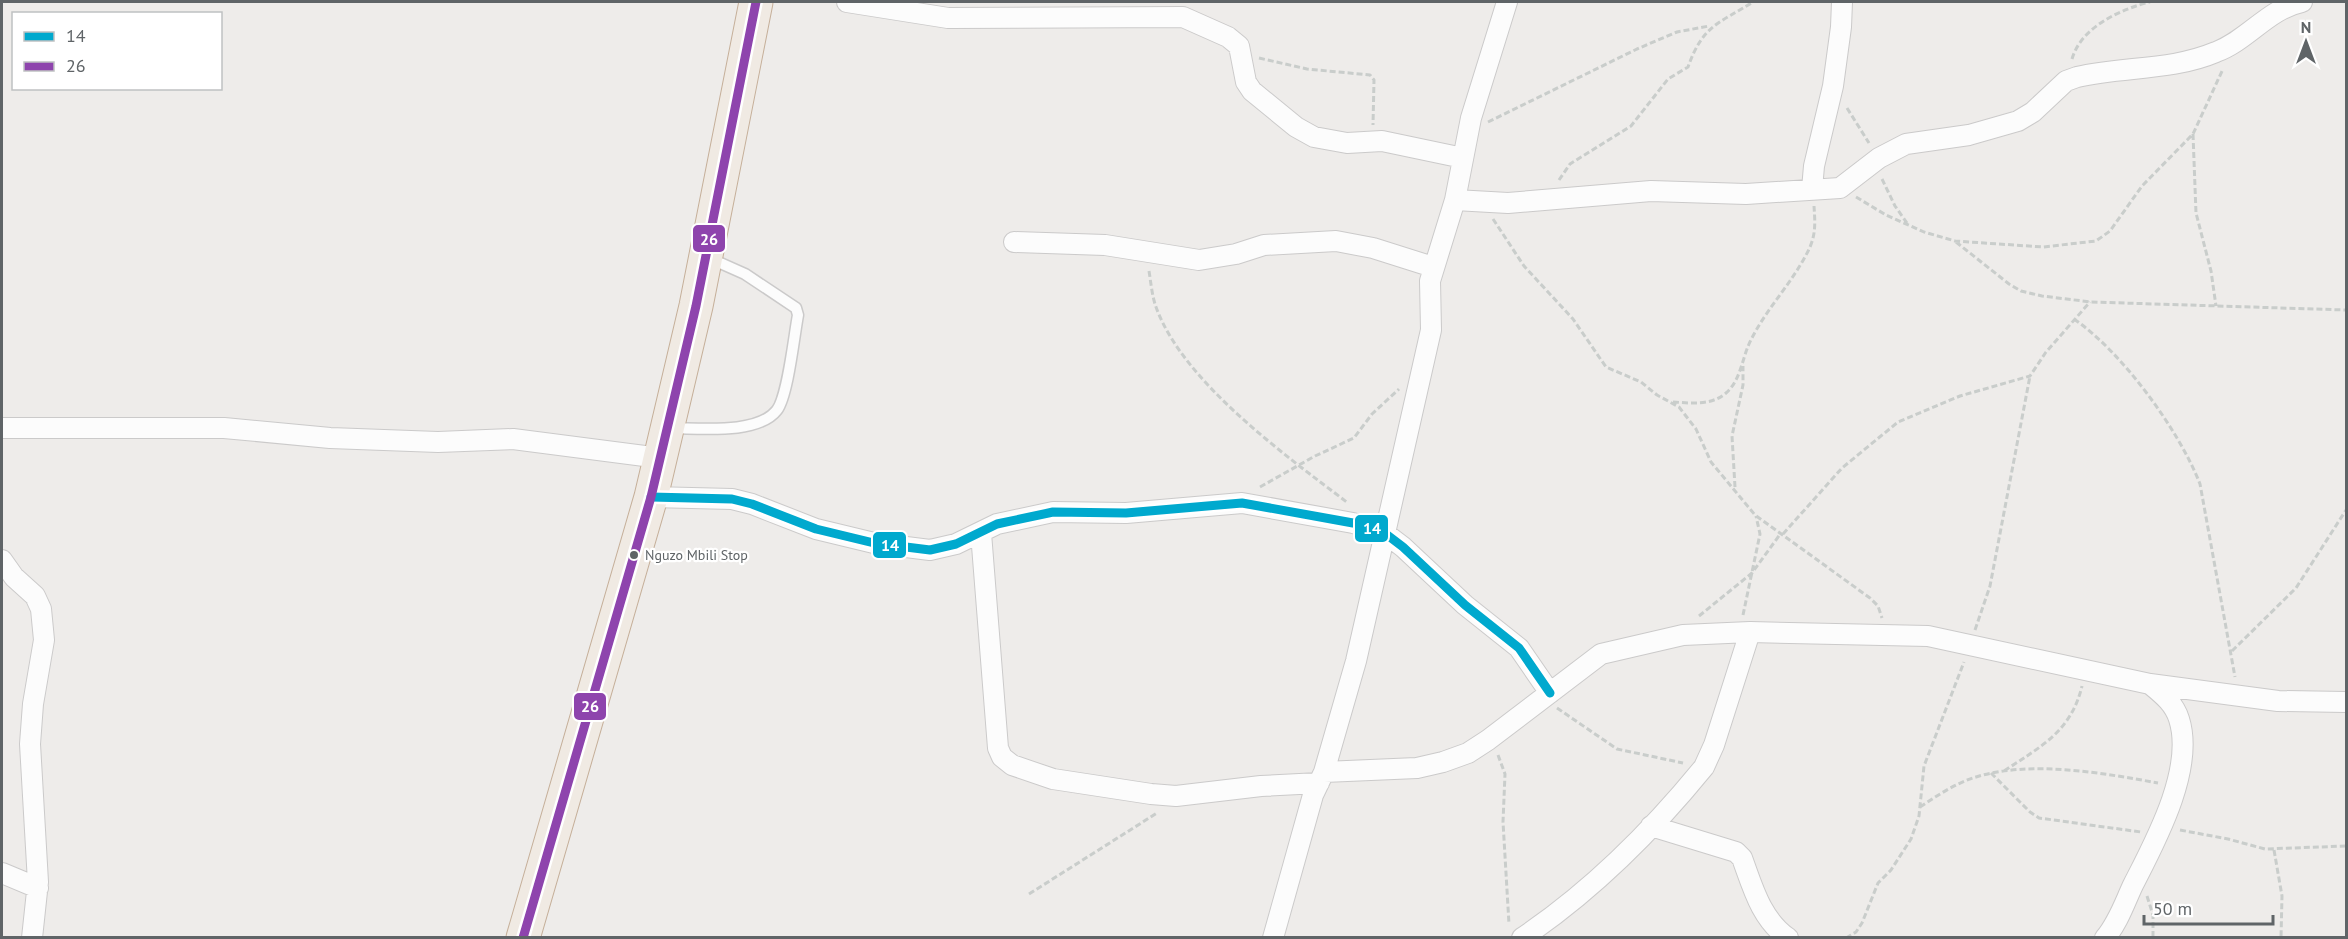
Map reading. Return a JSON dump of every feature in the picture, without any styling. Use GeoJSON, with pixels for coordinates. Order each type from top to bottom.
{"type":"FeatureCollection","features":[{"type":"Feature","properties":{"kind":"highway"},"geometry":{"type":"LineString","coordinates":[[523,938],[651,497],[706,256],[756,2]]}},
{"type":"Feature","properties":{"kind":"street"},"geometry":{"type":"LineString","coordinates":[[847,2],[948,18],[1183,17],[1228,37],[1242,51],[1243,68],[1251,91],[1296,127],[1328,141],[1374,141],[1463,158]]}},
{"type":"Feature","properties":{"kind":"street"},"geometry":{"type":"LineString","coordinates":[[1274,938],[1313,795],[1321,777],[1356,661],[1431,330],[1430,281],[1433,267],[1455,200],[1469,132],[1507,2]]}},
{"type":"Feature","properties":{"kind":"street"},"geometry":{"type":"LineString","coordinates":[[1812,189],[1814,166],[1833,87],[1842,2]]}},
{"type":"Feature","properties":{"kind":"street"},"geometry":{"type":"LineString","coordinates":[[1455,200],[1544,201],[1651,191],[1746,194],[1840,188],[1879,158],[1906,144],[1969,135],[2018,121],[2033,112],[2066,81],[2088,74],[2176,65],[2233,45],[2272,15],[2302,2]]}},
{"type":"Feature","properties":{"kind":"street"},"geometry":{"type":"LineString","coordinates":[[1014,242],[1105,245],[1186,259],[1212,259],[1264,245],[1336,241],[1373,248],[1433,267]]}},
{"type":"Feature","properties":{"kind":"street"},"geometry":{"type":"LineString","coordinates":[[2,428],[224,428],[376,440],[438,442],[513,439],[663,443]]}},
{"type":"Feature","properties":{"kind":"street"},"geometry":{"type":"LineString","coordinates":[[651,497],[732,499],[752,504],[816,529],[874,543],[930,550],[956,544],[997,524],[1033,514],[1126,513],[1242,502],[1342,521],[1386,534],[1465,605],[1520,648],[1547,696]]}},
{"type":"Feature","properties":{"kind":"street"},"geometry":{"type":"LineString","coordinates":[[981,533],[996,734],[1002,757],[1012,765],[1053,779],[1176,796],[1321,777],[1418,768],[1468,753],[1601,654],[1683,635],[1745,632],[1928,636],[2150,684],[2278,701],[2346,702]]}},
{"type":"Feature","properties":{"kind":"street"},"geometry":{"type":"LineString","coordinates":[[2,560],[14,577],[35,596],[41,609],[44,640],[33,704],[30,744],[38,888],[32,938]]}},
{"type":"Feature","properties":{"kind":"street"},"geometry":{"type":"LineString","coordinates":[[1516,934],[1582,895],[1651,826],[1704,767],[1714,745],[1745,632]]}},
{"type":"Feature","properties":{"kind":"street"},"geometry":{"type":"LineString","coordinates":[[2105,938],[2161,831],[2175,786],[2182,737],[2180,720],[2174,707],[2150,684]]}},
{"type":"Feature","properties":{"kind":"street"},"geometry":{"type":"LineString","coordinates":[[2180,720],[2192,705],[2209,692]]}},
{"type":"Feature","properties":{"kind":"street"},"geometry":{"type":"LineString","coordinates":[[1651,826],[1736,852],[1742,858],[1764,915],[1788,938]]}},
{"type":"Feature","properties":{"kind":"street"},"geometry":{"type":"LineString","coordinates":[[2,873],[38,888]]}},
{"type":"Feature","properties":{"kind":"lane"},"geometry":{"type":"LineString","coordinates":[[663,443],[767,419],[778,409],[783,395],[798,315],[796,308],[745,274],[706,256]]}},
{"type":"Feature","properties":{"kind":"path"},"geometry":{"type":"LineString","coordinates":[[1469,132],[1637,49],[1677,32],[1711,26],[1753,2]]}},
{"type":"Feature","properties":{"kind":"path"},"geometry":{"type":"LineString","coordinates":[[2066,81],[2074,54],[2082,39],[2117,14],[2150,2]]}},
{"type":"Feature","properties":{"kind":"path"},"geometry":{"type":"LineString","coordinates":[[1544,201],[1570,164],[1631,126],[1668,79],[1688,66],[1694,49],[1711,26]]}},
{"type":"Feature","properties":{"kind":"path"},"geometry":{"type":"LineString","coordinates":[[1840,188],[1886,215],[1924,232],[1955,241],[2043,247],[2096,241],[2110,231],[2142,186],[2193,134],[2233,45]]}},
{"type":"Feature","properties":{"kind":"path"},"geometry":{"type":"LineString","coordinates":[[1242,51],[1256,57],[1307,69],[1370,75],[1374,81],[1372,120],[1374,141]]}},
{"type":"Feature","properties":{"kind":"path"},"geometry":{"type":"LineString","coordinates":[[1833,87],[1879,158],[1886,189],[1908,224]]}},
{"type":"Feature","properties":{"kind":"path"},"geometry":{"type":"LineString","coordinates":[[2193,134],[2196,213],[2211,271],[2216,306]]}},
{"type":"Feature","properties":{"kind":"path"},"geometry":{"type":"LineString","coordinates":[[1671,402],[1707,402],[1718,399],[1733,386],[1762,321],[1809,249],[1815,222],[1812,189]]}},
{"type":"Feature","properties":{"kind":"path"},"geometry":{"type":"LineString","coordinates":[[1483,202],[1524,266],[1573,319],[1606,367],[1641,382],[1678,407],[1696,429],[1711,462],[1755,514],[1878,606],[1882,618],[1883,634]]}},
{"type":"Feature","properties":{"kind":"path"},"geometry":{"type":"LineString","coordinates":[[1955,241],[2021,291],[2091,302],[2346,310]]}},
{"type":"Feature","properties":{"kind":"path"},"geometry":{"type":"LineString","coordinates":[[1146,252],[1156,308],[1182,356],[1201,378],[1298,465],[1348,504]]}},
{"type":"Feature","properties":{"kind":"path"},"geometry":{"type":"LineString","coordinates":[[1846,938],[1856,932],[1878,883],[1903,854],[1911,839],[1920,807],[1924,766],[1990,586],[2030,376],[2046,352],[2091,302]]}},
{"type":"Feature","properties":{"kind":"path"},"geometry":{"type":"LineString","coordinates":[[2074,319],[2091,331],[2117,359],[2168,423],[2194,470],[2200,484],[2232,651],[2238,695]]}},
{"type":"Feature","properties":{"kind":"path"},"geometry":{"type":"LineString","coordinates":[[1735,489],[1732,436],[1743,385],[1743,363]]}},
{"type":"Feature","properties":{"kind":"path"},"geometry":{"type":"LineString","coordinates":[[1683,635],[1705,609],[1752,573],[1782,533],[1842,468],[1898,422],[1929,407],[2030,376]]}},
{"type":"Feature","properties":{"kind":"path"},"geometry":{"type":"LineString","coordinates":[[1242,502],[1269,481],[1354,438],[1385,401],[1421,377]]}},
{"type":"Feature","properties":{"kind":"path"},"geometry":{"type":"LineString","coordinates":[[2232,651],[2296,588],[2346,510]]}},
{"type":"Feature","properties":{"kind":"path"},"geometry":{"type":"LineString","coordinates":[[1745,632],[1752,573],[1760,534],[1755,514]]}},
{"type":"Feature","properties":{"kind":"path"},"geometry":{"type":"LineString","coordinates":[[2002,772],[2047,742],[2064,726],[2075,711],[2084,669]]}},
{"type":"Feature","properties":{"kind":"path"},"geometry":{"type":"LineString","coordinates":[[1547,696],[1573,721],[1617,749],[1704,767]]}},
{"type":"Feature","properties":{"kind":"path"},"geometry":{"type":"LineString","coordinates":[[1488,740],[1503,764],[1505,774],[1503,822],[1516,934]]}},
{"type":"Feature","properties":{"kind":"path"},"geometry":{"type":"LineString","coordinates":[[1920,807],[1957,784],[1991,773],[2002,772],[2056,770],[2109,774],[2175,786]]}},
{"type":"Feature","properties":{"kind":"path"},"geometry":{"type":"LineString","coordinates":[[1991,773],[2039,818],[2161,831],[2274,850],[2346,846]]}},
{"type":"Feature","properties":{"kind":"path"},"geometry":{"type":"LineString","coordinates":[[1029,894],[1146,822],[1176,796]]}},
{"type":"Feature","properties":{"kind":"path"},"geometry":{"type":"LineString","coordinates":[[2274,850],[2282,896],[2281,938]]}},
{"type":"Feature","properties":{"kind":"path"},"geometry":{"type":"LineString","coordinates":[[2136,880],[2149,899],[2153,915],[2153,938]]}},
{"type":"Feature","properties":{"kind":"transit line","name":"26"},"geometry":{"type":"LineString","coordinates":[[523,938],[651,497],[696,306],[756,2]]}},
{"type":"Feature","properties":{"kind":"transit line","name":"14"},"geometry":{"type":"LineString","coordinates":[[651,497],[732,499],[752,504],[816,529],[874,543],[930,550],[956,544],[997,524],[1053,512],[1126,513],[1242,503],[1353,523],[1382,531],[1403,547],[1465,605],[1519,648],[1550,693]]}},
{"type":"Feature","properties":{"kind":"place","name":"Nguzo Mbili Stop"},"geometry":{"type":"Point","coordinates":[634,555]}}]}
